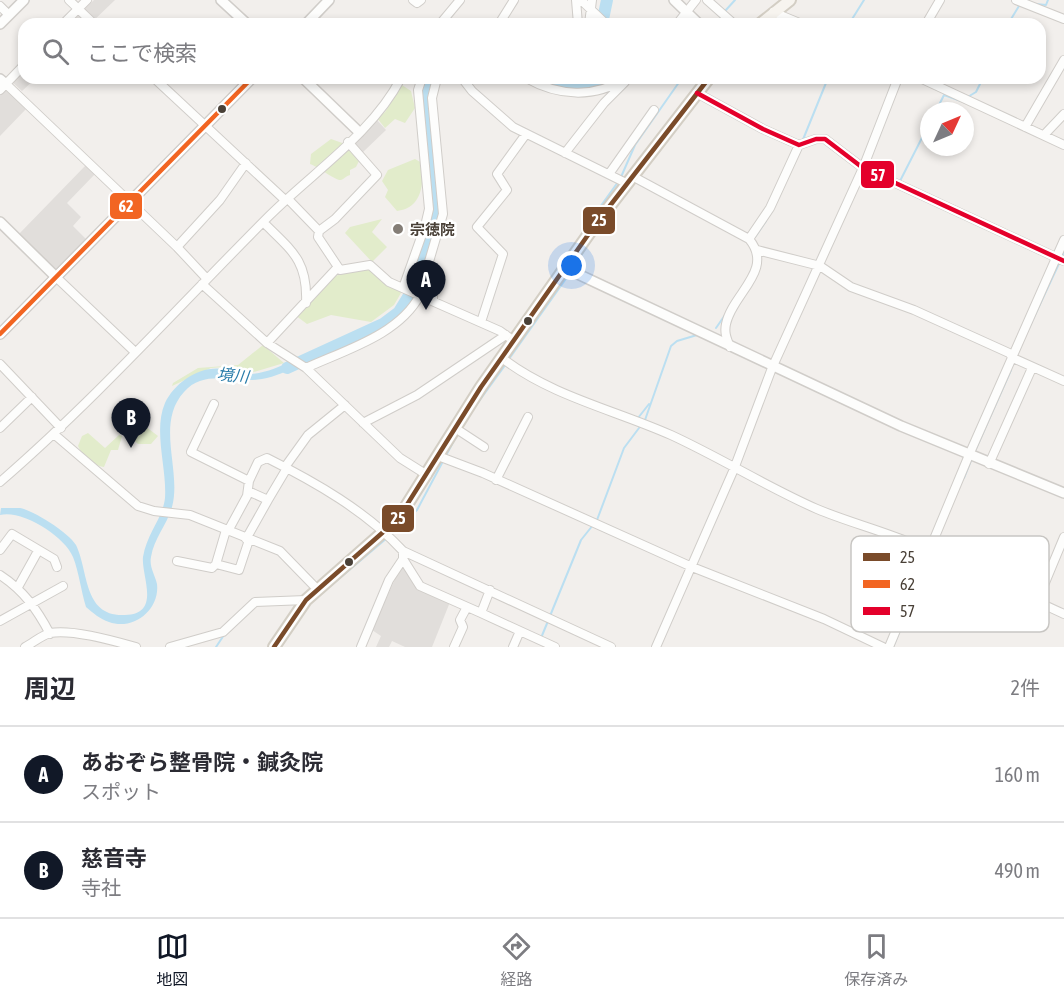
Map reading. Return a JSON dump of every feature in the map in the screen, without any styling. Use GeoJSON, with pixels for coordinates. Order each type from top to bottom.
{"type":"FeatureCollection","features":[{"type":"Feature","properties":{"kind":"main road"},"geometry":{"type":"LineString","coordinates":[[766,18],[790,0]]}},
{"type":"Feature","properties":{"kind":"main road"},"geometry":{"type":"LineString","coordinates":[[274,647],[306,600],[398,519],[454,428],[502,358],[510,338],[570,270],[629,179],[704,84]]}},
{"type":"Feature","properties":{"kind":"street"},"geometry":{"type":"LineString","coordinates":[[0,24],[24,0]]}},
{"type":"Feature","properties":{"kind":"street"},"geometry":{"type":"LineString","coordinates":[[69,0],[88,18]]}},
{"type":"Feature","properties":{"kind":"street"},"geometry":{"type":"LineString","coordinates":[[69,18],[87,0]]}},
{"type":"Feature","properties":{"kind":"street"},"geometry":{"type":"LineString","coordinates":[[221,0],[240,18]]}},
{"type":"Feature","properties":{"kind":"street"},"geometry":{"type":"LineString","coordinates":[[312,18],[329,0]]}},
{"type":"Feature","properties":{"kind":"street"},"geometry":{"type":"LineString","coordinates":[[413,0],[417,3],[421,0]]}},
{"type":"Feature","properties":{"kind":"street"},"geometry":{"type":"LineString","coordinates":[[445,18],[460,0]]}},
{"type":"Feature","properties":{"kind":"street"},"geometry":{"type":"LineString","coordinates":[[503,18],[514,0]]}},
{"type":"Feature","properties":{"kind":"street"},"geometry":{"type":"LineString","coordinates":[[576,0],[578,18]]}},
{"type":"Feature","properties":{"kind":"street"},"geometry":{"type":"LineString","coordinates":[[581,0],[600,18]]}},
{"type":"Feature","properties":{"kind":"street"},"geometry":{"type":"LineString","coordinates":[[590,18],[592,0]]}},
{"type":"Feature","properties":{"kind":"street"},"geometry":{"type":"LineString","coordinates":[[674,0],[692,18]]}},
{"type":"Feature","properties":{"kind":"street"},"geometry":{"type":"LineString","coordinates":[[682,18],[696,0]]}},
{"type":"Feature","properties":{"kind":"street"},"geometry":{"type":"LineString","coordinates":[[707,0],[727,18]]}},
{"type":"Feature","properties":{"kind":"street"},"geometry":{"type":"LineString","coordinates":[[930,18],[940,0]]}},
{"type":"Feature","properties":{"kind":"street"},"geometry":{"type":"LineString","coordinates":[[1016,0],[1064,20]]}},
{"type":"Feature","properties":{"kind":"street"},"geometry":{"type":"LineString","coordinates":[[0,6],[9,15]]}},
{"type":"Feature","properties":{"kind":"street"},"geometry":{"type":"LineString","coordinates":[[773,12],[788,18]]}},
{"type":"Feature","properties":{"kind":"street"},"geometry":{"type":"LineString","coordinates":[[1025,127],[1064,60]]}},
{"type":"Feature","properties":{"kind":"street"},"geometry":{"type":"LineString","coordinates":[[18,70],[2,84],[177,246],[205,282],[267,343],[305,367],[400,458],[427,475]]}},
{"type":"Feature","properties":{"kind":"street"},"geometry":{"type":"LineString","coordinates":[[161,84],[319,231]]}},
{"type":"Feature","properties":{"kind":"street"},"geometry":{"type":"LineString","coordinates":[[0,334],[246,84]]}},
{"type":"Feature","properties":{"kind":"street"},"geometry":{"type":"LineString","coordinates":[[309,84],[359,132]]}},
{"type":"Feature","properties":{"kind":"street"},"geometry":{"type":"LineString","coordinates":[[0,482],[55,435],[286,199],[385,106],[398,84]]}},
{"type":"Feature","properties":{"kind":"street"},"geometry":{"type":"LineString","coordinates":[[404,288],[416,257],[429,209],[418,90],[420,84]]}},
{"type":"Feature","properties":{"kind":"street"},"geometry":{"type":"LineString","coordinates":[[433,301],[433,278],[428,264],[443,214],[432,98],[436,84]]}},
{"type":"Feature","properties":{"kind":"street"},"geometry":{"type":"LineString","coordinates":[[467,84],[513,127],[609,174],[629,179],[749,239],[757,250],[758,260],[754,274],[726,321],[725,332],[730,347]]}},
{"type":"Feature","properties":{"kind":"street"},"geometry":{"type":"LineString","coordinates":[[537,84],[578,93],[598,90],[612,84]]}},
{"type":"Feature","properties":{"kind":"street"},"geometry":{"type":"LineString","coordinates":[[565,153],[621,84]]}},
{"type":"Feature","properties":{"kind":"street"},"geometry":{"type":"LineString","coordinates":[[656,647],[734,470],[772,368],[863,168],[896,84]]}},
{"type":"Feature","properties":{"kind":"street"},"geometry":{"type":"LineString","coordinates":[[933,84],[1064,145]]}},
{"type":"Feature","properties":{"kind":"street"},"geometry":{"type":"LineString","coordinates":[[697,93],[763,129],[799,145],[816,139],[825,139],[863,168],[1060,259]]}},
{"type":"Feature","properties":{"kind":"street"},"geometry":{"type":"LineString","coordinates":[[609,174],[654,110]]}},
{"type":"Feature","properties":{"kind":"street"},"geometry":{"type":"LineString","coordinates":[[1044,135],[1064,114]]}},
{"type":"Feature","properties":{"kind":"street"},"geometry":{"type":"LineString","coordinates":[[481,322],[503,254],[477,227],[507,190],[497,174],[526,134]]}},
{"type":"Feature","properties":{"kind":"street"},"geometry":{"type":"LineString","coordinates":[[348,142],[377,175],[335,219],[319,231],[318,237],[337,268],[344,271],[370,265],[386,280],[481,322],[510,338],[417,395],[363,423]]}},
{"type":"Feature","properties":{"kind":"street"},"geometry":{"type":"LineString","coordinates":[[749,239],[770,208],[799,145]]}},
{"type":"Feature","properties":{"kind":"street"},"geometry":{"type":"LineString","coordinates":[[177,246],[220,200],[246,163]]}},
{"type":"Feature","properties":{"kind":"street"},"geometry":{"type":"LineString","coordinates":[[0,222],[135,352]]}},
{"type":"Feature","properties":{"kind":"street"},"geometry":{"type":"LineString","coordinates":[[263,222],[288,246],[302,268],[307,282],[306,303]]}},
{"type":"Feature","properties":{"kind":"street"},"geometry":{"type":"LineString","coordinates":[[936,536],[1012,357],[1060,259],[1064,240]]}},
{"type":"Feature","properties":{"kind":"street"},"geometry":{"type":"LineString","coordinates":[[757,250],[820,266],[851,287],[914,310],[1009,353],[1032,368],[1064,381]]}},
{"type":"Feature","properties":{"kind":"street"},"geometry":{"type":"LineString","coordinates":[[416,257],[428,264]]}},
{"type":"Feature","properties":{"kind":"street"},"geometry":{"type":"LineString","coordinates":[[267,343],[337,268]]}},
{"type":"Feature","properties":{"kind":"street"},"geometry":{"type":"LineString","coordinates":[[570,270],[772,368],[989,464],[1064,494]]}},
{"type":"Feature","properties":{"kind":"street"},"geometry":{"type":"LineString","coordinates":[[305,367],[393,326],[408,313],[418,295]]}},
{"type":"Feature","properties":{"kind":"street"},"geometry":{"type":"LineString","coordinates":[[502,358],[528,376],[589,404],[700,448],[734,470],[819,509],[888,536]]}},
{"type":"Feature","properties":{"kind":"street"},"geometry":{"type":"LineString","coordinates":[[0,364],[62,428]]}},
{"type":"Feature","properties":{"kind":"street"},"geometry":{"type":"LineString","coordinates":[[989,464],[1032,368]]}},
{"type":"Feature","properties":{"kind":"street"},"geometry":{"type":"LineString","coordinates":[[0,428],[32,397]]}},
{"type":"Feature","properties":{"kind":"street"},"geometry":{"type":"LineString","coordinates":[[214,404],[191,452],[249,481]]}},
{"type":"Feature","properties":{"kind":"street"},"geometry":{"type":"LineString","coordinates":[[216,564],[238,570],[247,539],[286,468],[308,435],[345,405]]}},
{"type":"Feature","properties":{"kind":"street"},"geometry":{"type":"LineString","coordinates":[[496,480],[528,417]]}},
{"type":"Feature","properties":{"kind":"street"},"geometry":{"type":"LineString","coordinates":[[454,428],[484,447]]}},
{"type":"Feature","properties":{"kind":"street"},"geometry":{"type":"LineString","coordinates":[[55,435],[138,506],[159,512],[190,515],[280,551],[317,589]]}},
{"type":"Feature","properties":{"kind":"street"},"geometry":{"type":"LineString","coordinates":[[438,456],[692,567],[851,632]]}},
{"type":"Feature","properties":{"kind":"street"},"geometry":{"type":"LineString","coordinates":[[177,561],[212,568],[216,564],[227,530],[248,491],[249,481],[258,462],[263,458],[286,468],[360,513],[385,532],[403,555],[420,586],[555,647]]}},
{"type":"Feature","properties":{"kind":"street"},"geometry":{"type":"LineString","coordinates":[[248,491],[268,500]]}},
{"type":"Feature","properties":{"kind":"street"},"geometry":{"type":"LineString","coordinates":[[0,550],[12,534],[54,559],[57,567]]}},
{"type":"Feature","properties":{"kind":"street"},"geometry":{"type":"LineString","coordinates":[[1049,573],[1064,537]]}},
{"type":"Feature","properties":{"kind":"street"},"geometry":{"type":"LineString","coordinates":[[18,587],[38,551]]}},
{"type":"Feature","properties":{"kind":"street"},"geometry":{"type":"LineString","coordinates":[[403,555],[490,590],[611,647]]}},
{"type":"Feature","properties":{"kind":"street"},"geometry":{"type":"LineString","coordinates":[[361,647],[389,580],[403,555]]}},
{"type":"Feature","properties":{"kind":"street"},"geometry":{"type":"LineString","coordinates":[[0,575],[18,587],[50,633]]}},
{"type":"Feature","properties":{"kind":"street"},"geometry":{"type":"LineString","coordinates":[[0,621],[63,586]]}},
{"type":"Feature","properties":{"kind":"street"},"geometry":{"type":"LineString","coordinates":[[482,613],[490,590]]}},
{"type":"Feature","properties":{"kind":"street"},"geometry":{"type":"LineString","coordinates":[[170,647],[223,632],[255,602],[306,600]]}},
{"type":"Feature","properties":{"kind":"street"},"geometry":{"type":"LineString","coordinates":[[454,647],[463,627],[460,620],[466,607]]}},
{"type":"Feature","properties":{"kind":"street"},"geometry":{"type":"LineString","coordinates":[[1049,607],[1064,614]]}},
{"type":"Feature","properties":{"kind":"street"},"geometry":{"type":"LineString","coordinates":[[513,647],[520,631]]}},
{"type":"Feature","properties":{"kind":"street"},"geometry":{"type":"LineString","coordinates":[[851,632],[883,647]]}},
{"type":"Feature","properties":{"kind":"street"},"geometry":{"type":"LineString","coordinates":[[890,647],[896,632]]}},
{"type":"Feature","properties":{"kind":"street"},"geometry":{"type":"LineString","coordinates":[[25,647],[50,633],[110,639],[136,647]]}},
{"type":"Feature","properties":{"kind":"green space"},"geometry":{"type":"Polygon","coordinates":[[[402,85],[411,91],[415,108],[405,123],[395,119],[385,128],[377,118],[385,112],[402,85]]]}},
{"type":"Feature","properties":{"kind":"green space"},"geometry":{"type":"Polygon","coordinates":[[[331,139],[348,145],[360,159],[356,167],[350,170],[350,175],[341,180],[310,164],[311,154],[331,139]]]}},
{"type":"Feature","properties":{"kind":"green space"},"geometry":{"type":"Polygon","coordinates":[[[415,159],[422,163],[420,194],[412,205],[397,211],[385,197],[388,190],[382,181],[388,170],[415,159]]]}},
{"type":"Feature","properties":{"kind":"green space"},"geometry":{"type":"Polygon","coordinates":[[[382,219],[372,232],[387,247],[372,262],[345,233],[350,227],[382,219]]]}},
{"type":"Feature","properties":{"kind":"green space"},"geometry":{"type":"Polygon","coordinates":[[[366,267],[400,290],[401,293],[394,305],[371,322],[331,315],[307,324],[295,315],[335,276],[366,267]]]}},
{"type":"Feature","properties":{"kind":"green space"},"geometry":{"type":"Polygon","coordinates":[[[263,345],[284,363],[247,374],[223,367],[211,368],[172,386],[173,383],[198,368],[238,365],[263,345]]]}},
{"type":"Feature","properties":{"kind":"green space"},"geometry":{"type":"Polygon","coordinates":[[[137,420],[158,436],[151,444],[138,444],[131,438],[133,436],[128,429],[137,420]]]}},
{"type":"Feature","properties":{"kind":"green space"},"geometry":{"type":"Polygon","coordinates":[[[88,433],[105,448],[119,435],[122,436],[118,450],[111,450],[104,467],[88,460],[78,446],[82,436],[88,433]]]}},
{"type":"Feature","properties":{"kind":"shaded area"},"geometry":{"type":"Polygon","coordinates":[[[94,0],[115,0],[96,18],[76,18],[94,0]]]}},
{"type":"Feature","properties":{"kind":"shaded area"},"geometry":{"type":"Polygon","coordinates":[[[18,76],[18,84],[30,84],[22,91],[12,82],[18,76]]]}},
{"type":"Feature","properties":{"kind":"shaded area"},"geometry":{"type":"Polygon","coordinates":[[[7,89],[27,108],[0,136],[0,94],[7,89]]]}},
{"type":"Feature","properties":{"kind":"shaded area"},"geometry":{"type":"Polygon","coordinates":[[[376,119],[386,130],[362,153],[352,142],[376,119]]]}},
{"type":"Feature","properties":{"kind":"shaded area"},"geometry":{"type":"Polygon","coordinates":[[[86,165],[95,174],[67,203],[81,217],[73,226],[87,240],[58,269],[55,269],[19,234],[86,165]]]}},
{"type":"Feature","properties":{"kind":"shaded area"},"geometry":{"type":"Polygon","coordinates":[[[402,564],[419,589],[450,602],[432,647],[405,647],[392,641],[389,647],[376,647],[381,636],[372,630],[402,564]]]}},
{"type":"Feature","properties":{"kind":"water"},"geometry":{"type":"Polygon","coordinates":[[[293,360],[301,365],[267,378],[252,380],[221,378],[201,381],[184,392],[176,405],[171,418],[170,433],[174,478],[172,507],[155,544],[151,561],[157,593],[149,610],[136,621],[118,624],[106,621],[94,614],[86,607],[73,557],[61,541],[30,520],[9,514],[0,515],[1,508],[20,508],[42,517],[59,529],[76,545],[90,591],[94,601],[101,609],[111,614],[136,613],[143,608],[146,601],[143,565],[145,548],[164,505],[165,486],[160,425],[169,395],[197,372],[215,368],[251,374],[272,369],[293,360]]]}},
{"type":"Feature","properties":{"kind":"waterway","name":"境川"},"geometry":{"type":"LineString","coordinates":[[603,18],[607,0]]}},
{"type":"Feature","properties":{"kind":"waterway"},"geometry":{"type":"LineString","coordinates":[[725,11],[735,0]]}},
{"type":"Feature","properties":{"kind":"waterway"},"geometry":{"type":"LineString","coordinates":[[853,18],[864,0]]}},
{"type":"Feature","properties":{"kind":"waterway"},"geometry":{"type":"LineString","coordinates":[[1036,4],[1046,5],[1048,0]]}},
{"type":"Feature","properties":{"kind":"waterway"},"geometry":{"type":"LineString","coordinates":[[1012,18],[1019,6]]}},
{"type":"Feature","properties":{"kind":"waterway","name":"境川"},"geometry":{"type":"LineString","coordinates":[[287,368],[383,324],[399,312],[410,294],[436,213],[425,89],[427,84]]}},
{"type":"Feature","properties":{"kind":"waterway","name":"境川"},"geometry":{"type":"LineString","coordinates":[[555,84],[572,87],[592,84]]}},
{"type":"Feature","properties":{"kind":"waterway"},"geometry":{"type":"LineString","coordinates":[[621,177],[635,145],[678,84]]}},
{"type":"Feature","properties":{"kind":"waterway"},"geometry":{"type":"LineString","coordinates":[[802,142],[826,84]]}},
{"type":"Feature","properties":{"kind":"waterway"},"geometry":{"type":"LineString","coordinates":[[966,98],[976,92],[980,84]]}},
{"type":"Feature","properties":{"kind":"waterway"},"geometry":{"type":"LineString","coordinates":[[940,102],[944,95],[961,101]]}},
{"type":"Feature","properties":{"kind":"waterway"},"geometry":{"type":"LineString","coordinates":[[900,181],[920,142]]}},
{"type":"Feature","properties":{"kind":"waterway"},"geometry":{"type":"LineString","coordinates":[[587,225],[618,182]]}},
{"type":"Feature","properties":{"kind":"waterway"},"geometry":{"type":"LineString","coordinates":[[755,237],[766,221]]}},
{"type":"Feature","properties":{"kind":"waterway"},"geometry":{"type":"LineString","coordinates":[[573,268],[592,238]]}},
{"type":"Feature","properties":{"kind":"waterway"},"geometry":{"type":"LineString","coordinates":[[1027,332],[1064,253]]}},
{"type":"Feature","properties":{"kind":"waterway"},"geometry":{"type":"LineString","coordinates":[[509,359],[570,273]]}},
{"type":"Feature","properties":{"kind":"waterway"},"geometry":{"type":"LineString","coordinates":[[716,328],[725,315]]}},
{"type":"Feature","properties":{"kind":"waterway"},"geometry":{"type":"LineString","coordinates":[[550,616],[581,540],[597,520],[624,448],[645,420],[671,346],[677,341],[697,335]]}},
{"type":"Feature","properties":{"kind":"waterway"},"geometry":{"type":"LineString","coordinates":[[474,408],[506,364]]}},
{"type":"Feature","properties":{"kind":"waterway"},"geometry":{"type":"LineString","coordinates":[[974,453],[1011,370]]}},
{"type":"Feature","properties":{"kind":"waterway"},"geometry":{"type":"LineString","coordinates":[[638,418],[649,404]]}},
{"type":"Feature","properties":{"kind":"waterway"},"geometry":{"type":"LineString","coordinates":[[391,534],[417,510],[458,433]]}},
{"type":"Feature","properties":{"kind":"waterway"},"geometry":{"type":"LineString","coordinates":[[964,478],[972,458]]}},
{"type":"Feature","properties":{"kind":"waterway"},"geometry":{"type":"LineString","coordinates":[[309,604],[387,538]]}},
{"type":"Feature","properties":{"kind":"waterway"},"geometry":{"type":"LineString","coordinates":[[541,638],[548,621]]}},
{"type":"Feature","properties":{"kind":"waterway"},"geometry":{"type":"LineString","coordinates":[[893,647],[899,632]]}},
{"type":"Feature","properties":{"kind":"waterway"},"geometry":{"type":"LineString","coordinates":[[216,647],[224,635]]}},
{"type":"Feature","properties":{"kind":"transit line","name":"62"},"geometry":{"type":"LineString","coordinates":[[0,334],[246,84]]}},
{"type":"Feature","properties":{"kind":"transit line","name":"25"},"geometry":{"type":"LineString","coordinates":[[274,647],[306,600],[398,519],[481,387],[595,225],[704,84]]}},
{"type":"Feature","properties":{"kind":"transit line","name":"57"},"geometry":{"type":"LineString","coordinates":[[697,93],[763,129],[799,145],[816,139],[825,139],[863,168],[1064,261]]}},
{"type":"Feature","properties":{"kind":"place","name":"宗徳院"},"geometry":{"type":"Point","coordinates":[398,229]}},
{"type":"Feature","properties":{"kind":"place","name":"あおぞら整骨院・鍼灸院"},"geometry":{"type":"Point","coordinates":[426,310]}},
{"type":"Feature","properties":{"kind":"place","name":"慈音寺"},"geometry":{"type":"Point","coordinates":[131,448]}}]}
